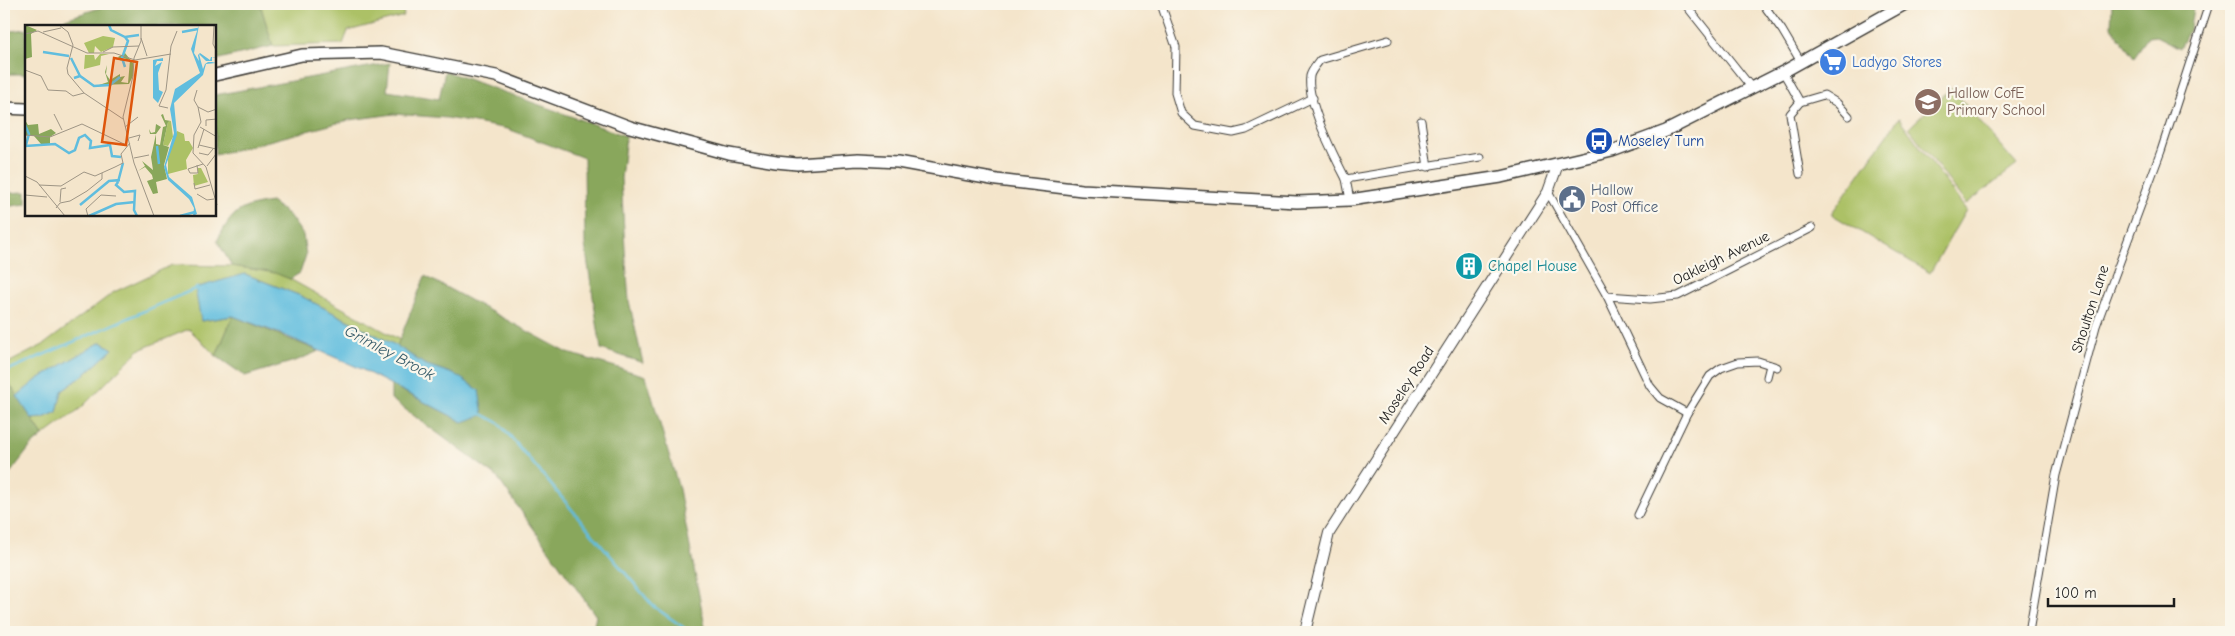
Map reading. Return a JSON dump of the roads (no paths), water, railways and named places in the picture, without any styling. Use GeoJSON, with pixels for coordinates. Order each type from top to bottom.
{"type":"FeatureCollection","features":[{"type":"Feature","properties":{"kind":"main road"},"geometry":{"type":"LineString","coordinates":[[216,75],[302,55],[381,53],[496,76],[630,127],[729,154],[776,162],[796,164],[858,160],[898,162],[997,180],[1082,190],[1297,202],[1350,200],[1502,177],[1612,151],[1666,131],[1783,72],[1905,4]]}},
{"type":"Feature","properties":{"kind":"main road"},"geometry":{"type":"LineString","coordinates":[[4,108],[25,109]]}},
{"type":"Feature","properties":{"kind":"street"},"geometry":{"type":"LineString","coordinates":[[1161,4],[1176,47],[1176,93],[1180,113],[1195,126],[1233,133],[1246,130],[1313,98]]}},
{"type":"Feature","properties":{"kind":"street"},"geometry":{"type":"LineString","coordinates":[[1686,4],[1750,87]]}},
{"type":"Feature","properties":{"kind":"street"},"geometry":{"type":"LineString","coordinates":[[1763,4],[1782,30],[1801,62]]}},
{"type":"Feature","properties":{"kind":"street","name":"Shoulton Lane"},"geometry":{"type":"LineString","coordinates":[[2029,632],[2056,475],[2096,326],[2161,150],[2209,4]]}},
{"type":"Feature","properties":{"kind":"street"},"geometry":{"type":"LineString","coordinates":[[1350,200],[1346,179],[1326,140],[1313,98],[1310,76],[1320,60],[1388,40]]}},
{"type":"Feature","properties":{"kind":"street"},"geometry":{"type":"LineString","coordinates":[[1783,72],[1800,102]]}},
{"type":"Feature","properties":{"kind":"street"},"geometry":{"type":"LineString","coordinates":[[1800,174],[1790,114],[1800,102],[1824,95],[1837,103],[1849,116]]}},
{"type":"Feature","properties":{"kind":"street"},"geometry":{"type":"LineString","coordinates":[[1421,121],[1428,166]]}},
{"type":"Feature","properties":{"kind":"street"},"geometry":{"type":"LineString","coordinates":[[1346,179],[1480,157]]}},
{"type":"Feature","properties":{"kind":"street","name":"Moseley Road"},"geometry":{"type":"LineString","coordinates":[[1305,632],[1329,534],[1548,192],[1558,164]]}},
{"type":"Feature","properties":{"kind":"street"},"geometry":{"type":"LineString","coordinates":[[1548,192],[1607,296],[1650,386],[1660,398],[1687,413]]}},
{"type":"Feature","properties":{"kind":"street","name":"Oakleigh Avenue"},"geometry":{"type":"LineString","coordinates":[[1607,296],[1650,299],[1678,296],[1812,228]]}},
{"type":"Feature","properties":{"kind":"street"},"geometry":{"type":"LineString","coordinates":[[1642,514],[1687,413],[1710,376],[1721,368],[1747,361],[1773,366],[1767,376]]}},
{"type":"Feature","properties":{"kind":"water"},"geometry":{"type":"Polygon","coordinates":[[[245,274],[301,296],[397,346],[424,364],[456,375],[479,390],[483,415],[463,422],[357,367],[286,336],[233,316],[201,321],[195,288],[245,274]]]}},
{"type":"Feature","properties":{"kind":"water"},"geometry":{"type":"Polygon","coordinates":[[[101,342],[113,349],[84,375],[62,391],[57,412],[43,418],[32,419],[17,396],[38,379],[101,342]]]}},
{"type":"Feature","properties":{"kind":"waterway","name":"Grimley Brook"},"geometry":{"type":"LineString","coordinates":[[4,372],[197,288]]}},
{"type":"Feature","properties":{"kind":"waterway","name":"Grimley Brook"},"geometry":{"type":"LineString","coordinates":[[482,414],[499,423],[653,606],[690,632]]}},
{"type":"Feature","properties":{"kind":"place","name":"Ladygo Stores"},"geometry":{"type":"Point","coordinates":[1833,62]}},
{"type":"Feature","properties":{"kind":"place","name":"Hallow CofE Primary School"},"geometry":{"type":"Point","coordinates":[1928,102]}},
{"type":"Feature","properties":{"kind":"place","name":"Moseley Turn"},"geometry":{"type":"Point","coordinates":[1599,141]}},
{"type":"Feature","properties":{"kind":"place","name":"Hallow Post Office"},"geometry":{"type":"Point","coordinates":[1572,199]}},
{"type":"Feature","properties":{"kind":"place","name":"Chapel House"},"geometry":{"type":"Point","coordinates":[1469,266]}}]}
